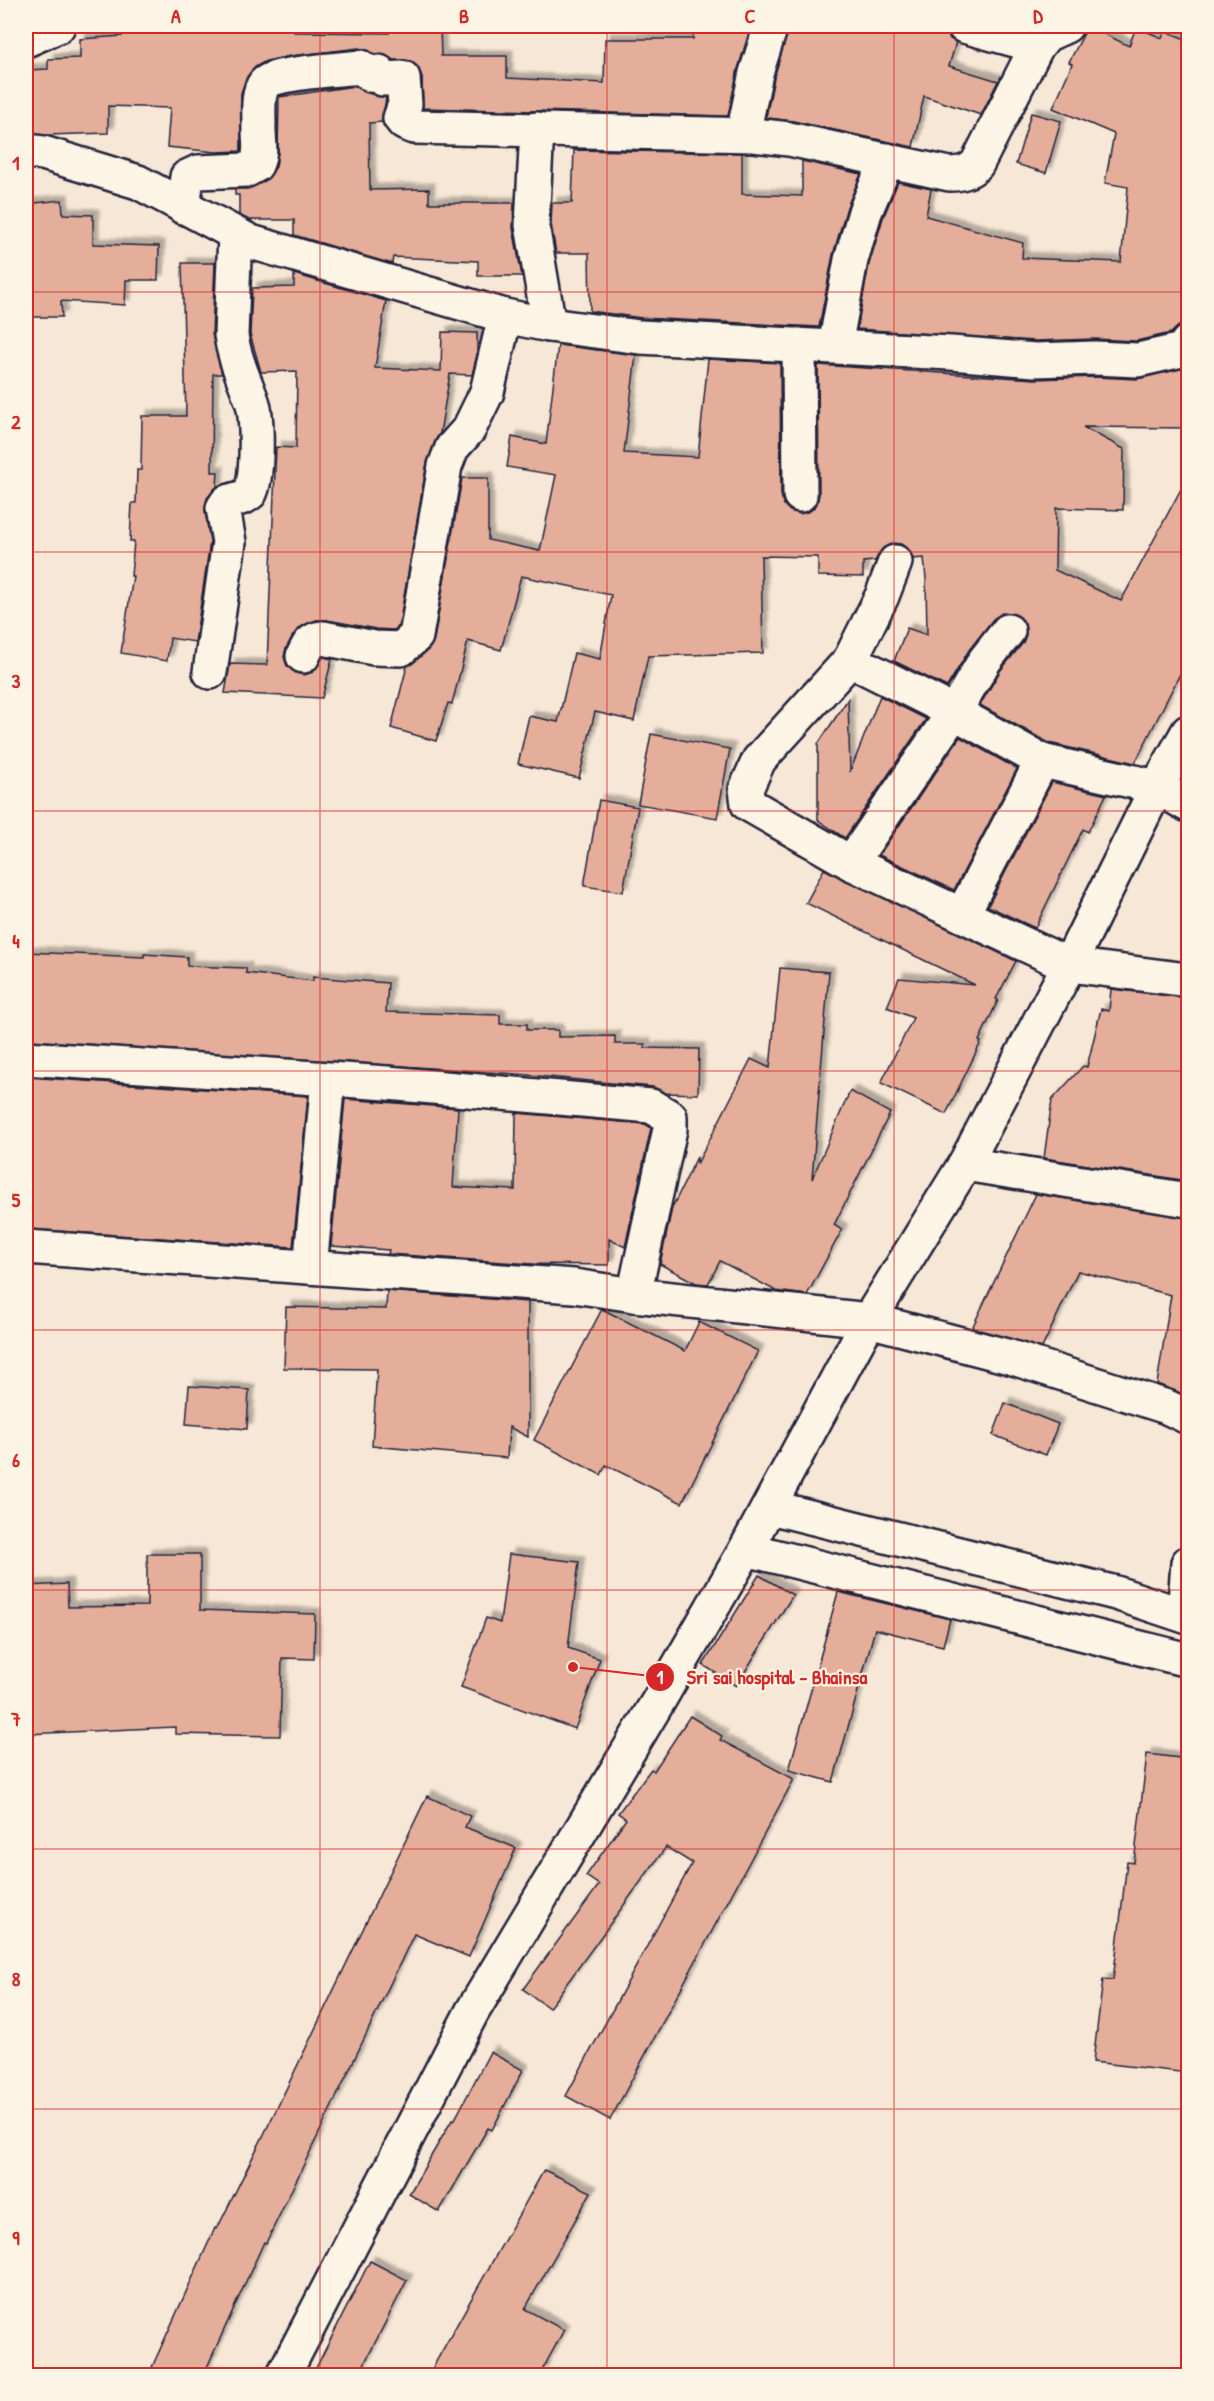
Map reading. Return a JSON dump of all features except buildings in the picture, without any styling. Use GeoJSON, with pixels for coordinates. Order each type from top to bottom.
{"type":"FeatureCollection","features":[{"type":"Feature","properties":{"kind":"street"},"geometry":{"type":"LineString","coordinates":[[26,40],[58,26]]}},
{"type":"Feature","properties":{"kind":"street"},"geometry":{"type":"LineString","coordinates":[[743,134],[756,74],[771,26]]}},
{"type":"Feature","properties":{"kind":"street"},"geometry":{"type":"LineString","coordinates":[[964,26],[1037,46]]}},
{"type":"Feature","properties":{"kind":"street"},"geometry":{"type":"LineString","coordinates":[[183,207],[188,177],[191,174],[247,170],[256,165],[260,151],[258,128],[261,90],[264,83],[275,78],[361,67],[371,75],[379,72],[382,79],[403,78],[405,104],[400,118],[404,123],[425,129],[743,134],[789,139],[950,174],[964,173],[977,164],[1037,46],[1046,35],[1066,26]]}},
{"type":"Feature","properties":{"kind":"street"},"geometry":{"type":"LineString","coordinates":[[537,129],[532,225],[549,325]]}},
{"type":"Feature","properties":{"kind":"street"},"geometry":{"type":"LineString","coordinates":[[26,151],[43,153],[138,182],[251,242],[506,316],[549,325],[640,337],[835,346],[1035,360],[1095,358],[1138,360],[1182,350],[1188,342]]}},
{"type":"Feature","properties":{"kind":"street"},"geometry":{"type":"LineString","coordinates":[[835,346],[851,260],[865,212],[887,160]]}},
{"type":"Feature","properties":{"kind":"street"},"geometry":{"type":"LineString","coordinates":[[210,672],[230,542],[223,508],[227,502],[250,493],[254,474],[255,412],[233,351],[231,335],[235,234]]}},
{"type":"Feature","properties":{"kind":"street"},"geometry":{"type":"LineString","coordinates":[[303,656],[308,645],[316,639],[323,638],[374,648],[401,649],[416,636],[445,466],[452,448],[470,429],[487,392],[506,316]]}},
{"type":"Feature","properties":{"kind":"street"},"geometry":{"type":"LineString","coordinates":[[799,345],[800,495]]}},
{"type":"Feature","properties":{"kind":"street"},"geometry":{"type":"LineString","coordinates":[[895,562],[882,596],[850,660],[759,760],[746,789],[748,804],[851,863],[1070,965],[1188,980]]}},
{"type":"Feature","properties":{"kind":"street"},"geometry":{"type":"LineString","coordinates":[[851,863],[986,660],[1008,631]]}},
{"type":"Feature","properties":{"kind":"street"},"geometry":{"type":"LineString","coordinates":[[850,660],[954,711],[1042,761],[1157,787],[1188,805]]}},
{"type":"Feature","properties":{"kind":"street"},"geometry":{"type":"LineString","coordinates":[[283,2376],[302,2335],[472,2012],[659,1700],[770,1507],[869,1320],[965,1164],[1070,965],[1157,787],[1188,732]]}},
{"type":"Feature","properties":{"kind":"street"},"geometry":{"type":"LineString","coordinates":[[962,915],[1042,761]]}},
{"type":"Feature","properties":{"kind":"street"},"geometry":{"type":"LineString","coordinates":[[26,1058],[651,1106],[670,1117],[670,1129],[634,1295]]}},
{"type":"Feature","properties":{"kind":"street"},"geometry":{"type":"LineString","coordinates":[[310,1268],[328,1080]]}},
{"type":"Feature","properties":{"kind":"street"},"geometry":{"type":"LineString","coordinates":[[965,1164],[1188,1200]]}},
{"type":"Feature","properties":{"kind":"street"},"geometry":{"type":"LineString","coordinates":[[26,1247],[574,1286],[634,1295],[869,1320],[1010,1357],[1167,1407],[1188,1417]]}},
{"type":"Feature","properties":{"kind":"street"},"geometry":{"type":"LineString","coordinates":[[770,1507],[1116,1593],[1186,1616],[1188,1563]]}},
{"type":"Feature","properties":{"kind":"street"},"geometry":{"type":"LineString","coordinates":[[746,1549],[1188,1660]]}},
{"type":"Feature","properties":{"kind":"place","name":"Sri sai hospital - Bhainsa"},"geometry":{"type":"Point","coordinates":[573,1667]}}]}
